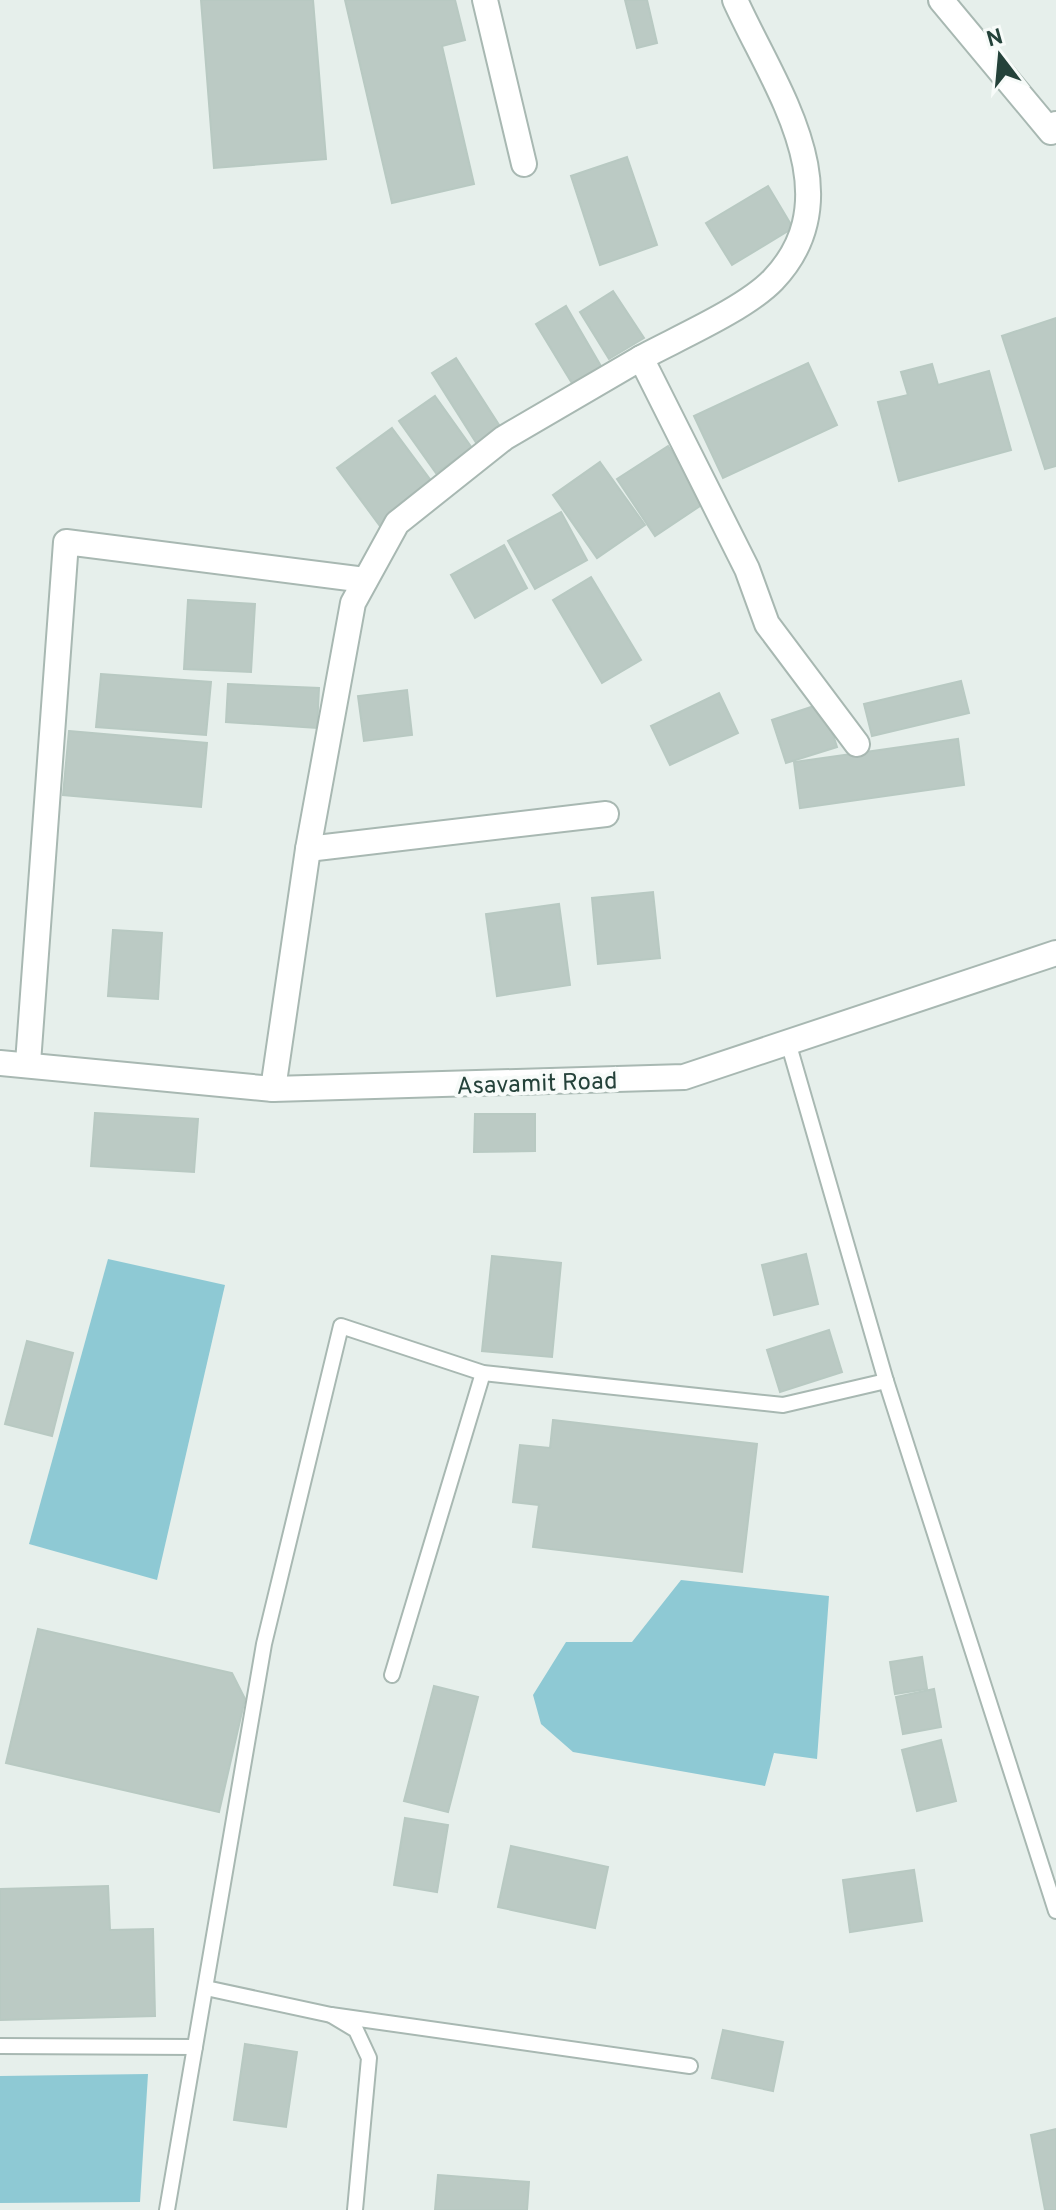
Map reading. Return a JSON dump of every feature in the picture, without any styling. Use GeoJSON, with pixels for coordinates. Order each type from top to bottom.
{"type":"FeatureCollection","features":[{"type":"Feature","properties":{"kind":"street"},"geometry":{"type":"LineString","coordinates":[[485,0],[524,164]]}},
{"type":"Feature","properties":{"kind":"street"},"geometry":{"type":"LineString","coordinates":[[273,1089],[308,849],[353,603],[397,523],[504,438],[738,304],[772,281],[793,250],[806,220],[808,179],[803,145],[735,0]]}},
{"type":"Feature","properties":{"kind":"street"},"geometry":{"type":"LineString","coordinates":[[941,0],[1051,132],[1056,124]]}},
{"type":"Feature","properties":{"kind":"street"},"geometry":{"type":"LineString","coordinates":[[641,358],[747,569],[767,624],[857,744]]}},
{"type":"Feature","properties":{"kind":"street"},"geometry":{"type":"LineString","coordinates":[[28,1063],[66,542],[365,580]]}},
{"type":"Feature","properties":{"kind":"street"},"geometry":{"type":"LineString","coordinates":[[308,849],[606,814]]}},
{"type":"Feature","properties":{"kind":"street","name":"Asavamit Road"},"geometry":{"type":"LineString","coordinates":[[0,1063],[28,1063],[273,1089],[684,1077],[1056,953]]}},
{"type":"Feature","properties":{"kind":"lane"},"geometry":{"type":"LineString","coordinates":[[788,1042],[886,1381],[1056,1911]]}},
{"type":"Feature","properties":{"kind":"lane"},"geometry":{"type":"LineString","coordinates":[[167,2210],[264,1644],[341,1326],[483,1373],[783,1405],[886,1381]]}},
{"type":"Feature","properties":{"kind":"lane"},"geometry":{"type":"LineString","coordinates":[[392,1675],[483,1373]]}},
{"type":"Feature","properties":{"kind":"lane"},"geometry":{"type":"LineString","coordinates":[[206,1988],[331,2015],[690,2066]]}},
{"type":"Feature","properties":{"kind":"lane"},"geometry":{"type":"LineString","coordinates":[[331,2015],[356,2030],[369,2058],[355,2210]]}},
{"type":"Feature","properties":{"kind":"lane"},"geometry":{"type":"LineString","coordinates":[[0,2046],[195,2047]]}},
{"type":"Feature","properties":{"kind":"water"},"geometry":{"type":"Polygon","coordinates":[[[108,1259],[225,1285],[157,1580],[29,1544],[108,1259]]]}},
{"type":"Feature","properties":{"kind":"water"},"geometry":{"type":"Polygon","coordinates":[[[681,1580],[829,1596],[817,1759],[774,1753],[765,1786],[573,1752],[541,1724],[533,1695],[566,1642],[632,1642],[681,1580]]]}},
{"type":"Feature","properties":{"kind":"water"},"geometry":{"type":"Polygon","coordinates":[[[148,2074],[140,2202],[0,2203],[0,2076],[148,2074]]]}},
{"type":"Feature","properties":{"kind":"building"},"geometry":{"type":"Polygon","coordinates":[[[201,0],[313,0],[326,159],[214,168],[201,0]]]}},
{"type":"Feature","properties":{"kind":"building"},"geometry":{"type":"Polygon","coordinates":[[[345,0],[455,0],[465,40],[442,46],[474,184],[392,203],[345,0]]]}},
{"type":"Feature","properties":{"kind":"building"},"geometry":{"type":"Polygon","coordinates":[[[625,0],[647,0],[657,43],[637,48],[625,0]]]}},
{"type":"Feature","properties":{"kind":"building"},"geometry":{"type":"Polygon","coordinates":[[[627,157],[657,245],[600,265],[571,176],[627,157]]]}},
{"type":"Feature","properties":{"kind":"building"},"geometry":{"type":"Polygon","coordinates":[[[768,186],[793,228],[732,265],[706,223],[768,186]]]}},
{"type":"Feature","properties":{"kind":"building"},"geometry":{"type":"Polygon","coordinates":[[[613,291],[644,338],[609,359],[580,312],[613,291]]]}},
{"type":"Feature","properties":{"kind":"building"},"geometry":{"type":"Polygon","coordinates":[[[566,306],[602,368],[573,385],[536,324],[566,306]]]}},
{"type":"Feature","properties":{"kind":"building"},"geometry":{"type":"Polygon","coordinates":[[[1056,318],[1056,466],[1045,469],[1002,336],[1056,318]]]}},
{"type":"Feature","properties":{"kind":"building"},"geometry":{"type":"Polygon","coordinates":[[[456,358],[501,428],[477,444],[432,373],[456,358]]]}},
{"type":"Feature","properties":{"kind":"building"},"geometry":{"type":"Polygon","coordinates":[[[808,363],[837,425],[723,478],[694,416],[808,363]]]}},
{"type":"Feature","properties":{"kind":"building"},"geometry":{"type":"Polygon","coordinates":[[[932,364],[938,385],[989,371],[1011,450],[899,481],[878,402],[908,395],[901,372],[932,364]]]}},
{"type":"Feature","properties":{"kind":"building"},"geometry":{"type":"Polygon","coordinates":[[[435,396],[472,448],[436,473],[399,421],[435,396]]]}},
{"type":"Feature","properties":{"kind":"building"},"geometry":{"type":"Polygon","coordinates":[[[392,428],[435,486],[380,526],[337,468],[392,428]]]}},
{"type":"Feature","properties":{"kind":"building"},"geometry":{"type":"Polygon","coordinates":[[[668,446],[706,502],[655,536],[617,479],[668,446]]]}},
{"type":"Feature","properties":{"kind":"building"},"geometry":{"type":"Polygon","coordinates":[[[600,462],[645,525],[597,558],[553,495],[600,462]]]}},
{"type":"Feature","properties":{"kind":"building"},"geometry":{"type":"Polygon","coordinates":[[[561,512],[587,560],[535,589],[508,541],[561,512]]]}},
{"type":"Feature","properties":{"kind":"building"},"geometry":{"type":"Polygon","coordinates":[[[504,545],[527,588],[475,618],[451,575],[504,545]]]}},
{"type":"Feature","properties":{"kind":"building"},"geometry":{"type":"Polygon","coordinates":[[[591,577],[641,660],[602,683],[553,600],[591,577]]]}},
{"type":"Feature","properties":{"kind":"building"},"geometry":{"type":"Polygon","coordinates":[[[188,600],[255,604],[251,672],[184,669],[188,600]]]}},
{"type":"Feature","properties":{"kind":"building"},"geometry":{"type":"Polygon","coordinates":[[[101,674],[211,682],[206,735],[96,727],[101,674]]]}},
{"type":"Feature","properties":{"kind":"building"},"geometry":{"type":"Polygon","coordinates":[[[961,681],[969,713],[872,736],[864,704],[961,681]]]}},
{"type":"Feature","properties":{"kind":"building"},"geometry":{"type":"Polygon","coordinates":[[[228,684],[319,688],[317,728],[226,722],[228,684]]]}},
{"type":"Feature","properties":{"kind":"building"},"geometry":{"type":"Polygon","coordinates":[[[407,690],[412,735],[364,741],[358,696],[407,690]]]}},
{"type":"Feature","properties":{"kind":"building"},"geometry":{"type":"Polygon","coordinates":[[[719,693],[738,733],[670,765],[651,726],[719,693]]]}},
{"type":"Feature","properties":{"kind":"building"},"geometry":{"type":"Polygon","coordinates":[[[823,703],[837,747],[786,763],[772,720],[823,703]]]}},
{"type":"Feature","properties":{"kind":"building"},"geometry":{"type":"Polygon","coordinates":[[[69,731],[207,743],[201,807],[63,795],[69,731]]]}},
{"type":"Feature","properties":{"kind":"building"},"geometry":{"type":"Polygon","coordinates":[[[958,739],[964,785],[800,808],[794,762],[958,739]]]}},
{"type":"Feature","properties":{"kind":"building"},"geometry":{"type":"Polygon","coordinates":[[[653,892],[660,958],[598,964],[592,898],[653,892]]]}},
{"type":"Feature","properties":{"kind":"building"},"geometry":{"type":"Polygon","coordinates":[[[559,904],[570,985],[497,996],[486,914],[559,904]]]}},
{"type":"Feature","properties":{"kind":"building"},"geometry":{"type":"Polygon","coordinates":[[[113,930],[162,933],[158,999],[108,996],[113,930]]]}},
{"type":"Feature","properties":{"kind":"building"},"geometry":{"type":"Polygon","coordinates":[[[95,1113],[198,1119],[194,1172],[91,1166],[95,1113]]]}},
{"type":"Feature","properties":{"kind":"building"},"geometry":{"type":"Polygon","coordinates":[[[475,1114],[535,1114],[535,1151],[474,1152],[475,1114]]]}},
{"type":"Feature","properties":{"kind":"building"},"geometry":{"type":"Polygon","coordinates":[[[806,1254],[818,1304],[774,1315],[762,1265],[806,1254]]]}},
{"type":"Feature","properties":{"kind":"building"},"geometry":{"type":"Polygon","coordinates":[[[492,1256],[561,1263],[552,1357],[482,1351],[492,1256]]]}},
{"type":"Feature","properties":{"kind":"building"},"geometry":{"type":"Polygon","coordinates":[[[829,1330],[842,1372],[780,1392],[767,1350],[829,1330]]]}},
{"type":"Feature","properties":{"kind":"building"},"geometry":{"type":"Polygon","coordinates":[[[27,1341],[73,1353],[52,1436],[5,1424],[27,1341]]]}},
{"type":"Feature","properties":{"kind":"building"},"geometry":{"type":"Polygon","coordinates":[[[553,1420],[757,1444],[742,1572],[533,1547],[539,1505],[513,1502],[520,1445],[550,1448],[553,1420]]]}},
{"type":"Feature","properties":{"kind":"building"},"geometry":{"type":"Polygon","coordinates":[[[38,1629],[232,1673],[245,1699],[219,1812],[6,1763],[38,1629]]]}},
{"type":"Feature","properties":{"kind":"building"},"geometry":{"type":"Polygon","coordinates":[[[922,1657],[927,1689],[895,1694],[890,1662],[922,1657]]]}},
{"type":"Feature","properties":{"kind":"building"},"geometry":{"type":"Polygon","coordinates":[[[434,1686],[478,1697],[448,1812],[404,1801],[434,1686]]]}},
{"type":"Feature","properties":{"kind":"building"},"geometry":{"type":"Polygon","coordinates":[[[934,1689],[941,1727],[903,1734],[896,1697],[934,1689]]]}},
{"type":"Feature","properties":{"kind":"building"},"geometry":{"type":"Polygon","coordinates":[[[941,1740],[956,1801],[917,1811],[902,1750],[941,1740]]]}},
{"type":"Feature","properties":{"kind":"building"},"geometry":{"type":"Polygon","coordinates":[[[405,1818],[448,1825],[437,1892],[394,1885],[405,1818]]]}},
{"type":"Feature","properties":{"kind":"building"},"geometry":{"type":"Polygon","coordinates":[[[511,1846],[608,1867],[595,1928],[498,1907],[511,1846]]]}},
{"type":"Feature","properties":{"kind":"building"},"geometry":{"type":"Polygon","coordinates":[[[914,1870],[922,1921],[850,1932],[843,1880],[914,1870]]]}},
{"type":"Feature","properties":{"kind":"building"},"geometry":{"type":"Polygon","coordinates":[[[108,1886],[110,1930],[153,1929],[155,2016],[0,2020],[0,1889],[108,1886]]]}},
{"type":"Feature","properties":{"kind":"building"},"geometry":{"type":"Polygon","coordinates":[[[723,2030],[783,2042],[773,2091],[712,2078],[723,2030]]]}},
{"type":"Feature","properties":{"kind":"building"},"geometry":{"type":"Polygon","coordinates":[[[245,2044],[297,2052],[286,2127],[234,2120],[245,2044]]]}},
{"type":"Feature","properties":{"kind":"building"},"geometry":{"type":"Polygon","coordinates":[[[1056,2129],[1056,2210],[1045,2210],[1031,2135],[1056,2129]]]}},
{"type":"Feature","properties":{"kind":"building"},"geometry":{"type":"Polygon","coordinates":[[[438,2175],[529,2182],[527,2210],[435,2210],[438,2175]]]}}]}
